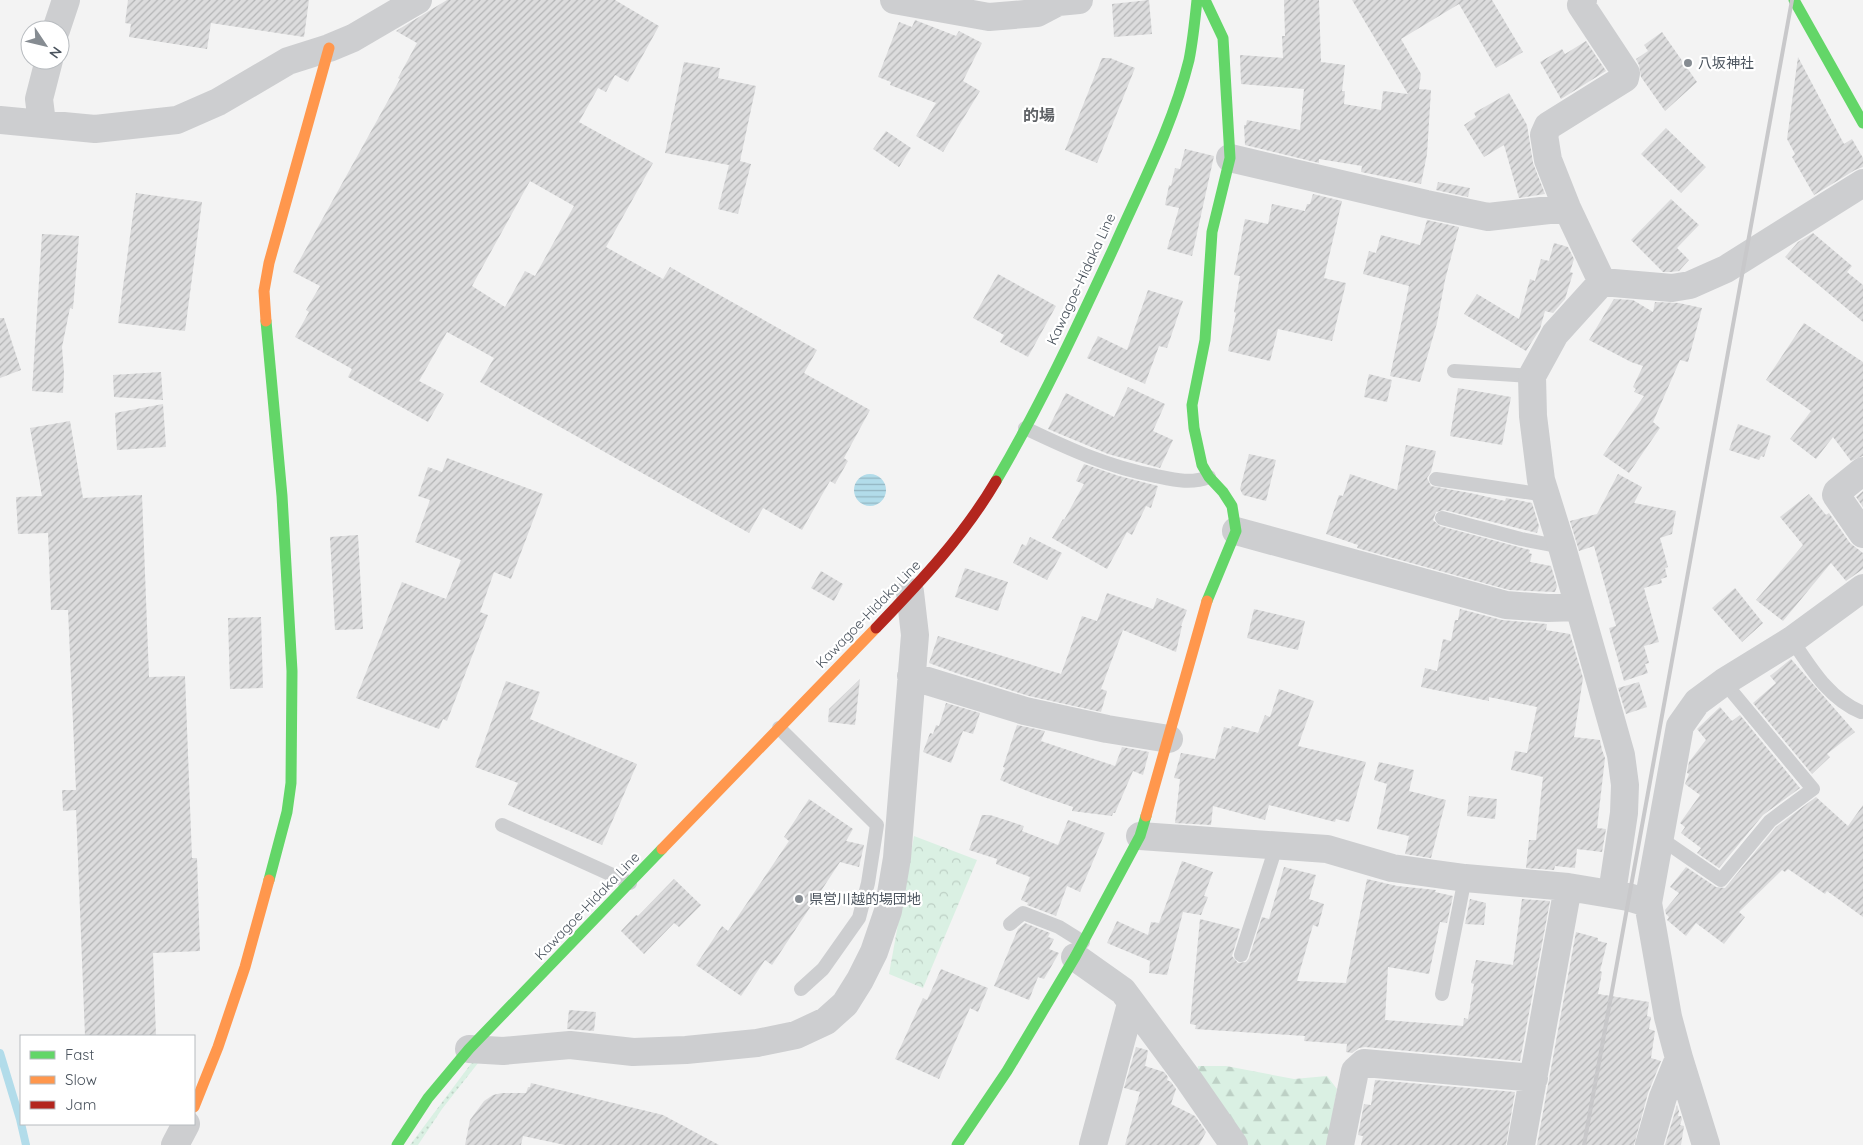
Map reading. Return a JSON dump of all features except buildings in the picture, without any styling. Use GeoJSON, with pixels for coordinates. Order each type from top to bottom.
{"type":"FeatureCollection","features":[{"type":"Feature","properties":{"kind":"street"},"geometry":{"type":"LineString","coordinates":[[59,20],[66,0]]}},
{"type":"Feature","properties":{"kind":"street"},"geometry":{"type":"LineString","coordinates":[[0,120],[95,128],[177,120],[218,102],[288,61],[354,38],[418,0]]}},
{"type":"Feature","properties":{"kind":"street"},"geometry":{"type":"LineString","coordinates":[[894,0],[990,17],[1037,13],[1065,1]]}},
{"type":"Feature","properties":{"kind":"street","name":"Kawagoe-Hidaka Line"},"geometry":{"type":"LineString","coordinates":[[397,1145],[428,1098],[470,1049],[910,592],[952,545],[986,497],[1025,428],[1099,279],[1169,123],[1190,59],[1198,0]]}},
{"type":"Feature","properties":{"kind":"street"},"geometry":{"type":"LineString","coordinates":[[957,1145],[1007,1071],[1079,950],[1140,836],[1169,739],[1202,613],[1236,530],[1232,506],[1202,465],[1192,405],[1205,340],[1212,232],[1230,158],[1223,38],[1205,0]]}},
{"type":"Feature","properties":{"kind":"street"},"geometry":{"type":"LineString","coordinates":[[1584,0],[1581,5],[1626,73],[1625,78],[1548,126],[1544,136],[1548,160],[1567,208],[1602,282]]}},
{"type":"Feature","properties":{"kind":"street"},"geometry":{"type":"LineString","coordinates":[[1794,0],[1863,123]]}},
{"type":"Feature","properties":{"kind":"street"},"geometry":{"type":"LineString","coordinates":[[195,1104],[218,1047],[245,967],[287,812],[291,783],[292,671],[282,496],[264,291],[269,263],[329,48]]}},
{"type":"Feature","properties":{"kind":"street"},"geometry":{"type":"LineString","coordinates":[[42,123],[40,99],[47,70]]}},
{"type":"Feature","properties":{"kind":"street"},"geometry":{"type":"LineString","coordinates":[[1230,158],[1488,217],[1567,208]]}},
{"type":"Feature","properties":{"kind":"street"},"geometry":{"type":"LineString","coordinates":[[1602,282],[1672,288],[1690,285],[1726,269],[1863,183]]}},
{"type":"Feature","properties":{"kind":"street"},"geometry":{"type":"LineString","coordinates":[[1602,282],[1556,334],[1532,376],[1533,416],[1541,480],[1621,755],[1625,785],[1624,813],[1612,893]]}},
{"type":"Feature","properties":{"kind":"street"},"geometry":{"type":"LineString","coordinates":[[1863,471],[1837,492],[1836,495],[1863,534]]}},
{"type":"Feature","properties":{"kind":"street"},"geometry":{"type":"LineString","coordinates":[[1236,530],[1506,605],[1579,608]]}},
{"type":"Feature","properties":{"kind":"street"},"geometry":{"type":"LineString","coordinates":[[1706,1145],[1668,1017],[1648,903],[1680,726],[1697,702],[1724,682],[1792,640],[1863,588]]}},
{"type":"Feature","properties":{"kind":"street"},"geometry":{"type":"LineString","coordinates":[[470,1049],[503,1051],[570,1045],[633,1052],[686,1050],[756,1043],[796,1035],[826,1021],[845,1004],[874,952],[888,911],[897,858],[915,635],[910,592]]}},
{"type":"Feature","properties":{"kind":"street"},"geometry":{"type":"LineString","coordinates":[[911,676],[1025,711],[1107,729],[1169,739]]}},
{"type":"Feature","properties":{"kind":"street"},"geometry":{"type":"LineString","coordinates":[[1140,836],[1277,844],[1327,849],[1392,868],[1465,878],[1568,887],[1612,893],[1648,903]]}},
{"type":"Feature","properties":{"kind":"street"},"geometry":{"type":"LineString","coordinates":[[1521,1145],[1568,887]]}},
{"type":"Feature","properties":{"kind":"street"},"geometry":{"type":"LineString","coordinates":[[1079,950],[1123,991],[1189,1080],[1234,1145]]}},
{"type":"Feature","properties":{"kind":"street"},"geometry":{"type":"LineString","coordinates":[[1093,1145],[1132,1004]]}},
{"type":"Feature","properties":{"kind":"street"},"geometry":{"type":"LineString","coordinates":[[1649,1145],[1663,1097],[1679,1058]]}},
{"type":"Feature","properties":{"kind":"street"},"geometry":{"type":"LineString","coordinates":[[1340,1145],[1355,1071],[1364,1063],[1534,1078]]}},
{"type":"Feature","properties":{"kind":"street"},"geometry":{"type":"LineString","coordinates":[[175,1145],[185,1125]]}},
{"type":"Feature","properties":{"kind":"lane"},"geometry":{"type":"LineString","coordinates":[[1454,371],[1532,376]]}},
{"type":"Feature","properties":{"kind":"lane"},"geometry":{"type":"LineString","coordinates":[[1025,428],[1076,453],[1124,470],[1196,482],[1209,477]]}},
{"type":"Feature","properties":{"kind":"lane"},"geometry":{"type":"LineString","coordinates":[[1436,479],[1546,495]]}},
{"type":"Feature","properties":{"kind":"lane"},"geometry":{"type":"LineString","coordinates":[[1442,518],[1522,539],[1562,547]]}},
{"type":"Feature","properties":{"kind":"lane"},"geometry":{"type":"LineString","coordinates":[[1792,640],[1815,674],[1838,700],[1861,712]]}},
{"type":"Feature","properties":{"kind":"lane"},"geometry":{"type":"LineString","coordinates":[[1660,838],[1721,880],[1770,821],[1813,789],[1724,682]]}},
{"type":"Feature","properties":{"kind":"lane"},"geometry":{"type":"LineString","coordinates":[[779,728],[877,825],[868,883],[859,918],[823,970],[801,989]]}},
{"type":"Feature","properties":{"kind":"lane"},"geometry":{"type":"LineString","coordinates":[[502,825],[630,883]]}},
{"type":"Feature","properties":{"kind":"lane"},"geometry":{"type":"LineString","coordinates":[[1241,955],[1277,844]]}},
{"type":"Feature","properties":{"kind":"lane"},"geometry":{"type":"LineString","coordinates":[[1442,994],[1465,878]]}},
{"type":"Feature","properties":{"kind":"lane"},"geometry":{"type":"LineString","coordinates":[[1010,924],[1023,913],[1059,927],[1079,950]]}},
{"type":"Feature","properties":{"kind":"green space"},"geometry":{"type":"Polygon","coordinates":[[[914,836],[977,860],[923,988],[889,974],[914,836]]]}},
{"type":"Feature","properties":{"kind":"green space"},"geometry":{"type":"Polygon","coordinates":[[[482,1058],[442,1109],[418,1145],[410,1145],[473,1061],[482,1058]]]}},
{"type":"Feature","properties":{"kind":"green space"},"geometry":{"type":"Polygon","coordinates":[[[1198,1066],[1226,1066],[1294,1079],[1327,1076],[1337,1089],[1327,1145],[1245,1145],[1196,1080],[1198,1066]]]}},
{"type":"Feature","properties":{"kind":"water"},"geometry":{"type":"Polygon","coordinates":[[[870,474],[876,475],[881,479],[885,484],[885,496],[881,501],[876,505],[870,506],[864,505],[859,501],[855,496],[854,490],[855,484],[859,479],[864,475],[870,474]]]}},
{"type":"Feature","properties":{"kind":"waterway"},"geometry":{"type":"LineString","coordinates":[[0,1053],[20,1119]]}},
{"type":"Feature","properties":{"kind":"waterway"},"geometry":{"type":"LineString","coordinates":[[21,1125],[26,1145]]}},
{"type":"Feature","properties":{"kind":"railway"},"geometry":{"type":"LineString","coordinates":[[1584,1145],[1792,0]]}},
{"type":"Feature","properties":{"kind":"traffic: fast"},"geometry":{"type":"LineString","coordinates":[[996,481],[1058,366],[1156,155],[1174,108],[1189,60],[1197,0]]}},
{"type":"Feature","properties":{"kind":"traffic: fast"},"geometry":{"type":"LineString","coordinates":[[1205,0],[1223,38],[1230,158],[1212,232],[1205,340],[1192,405],[1194,428],[1202,465],[1232,506],[1236,531],[1207,601]]}},
{"type":"Feature","properties":{"kind":"traffic: fast"},"geometry":{"type":"LineString","coordinates":[[1794,0],[1863,123]]}},
{"type":"Feature","properties":{"kind":"traffic: fast"},"geometry":{"type":"LineString","coordinates":[[266,321],[282,496],[292,671],[291,783],[287,812],[269,880]]}},
{"type":"Feature","properties":{"kind":"traffic: fast"},"geometry":{"type":"LineString","coordinates":[[957,1145],[1007,1071],[1075,957],[1140,836],[1146,816]]}},
{"type":"Feature","properties":{"kind":"traffic: fast"},"geometry":{"type":"LineString","coordinates":[[397,1145],[428,1098],[469,1049],[662,849]]}},
{"type":"Feature","properties":{"kind":"traffic: slow"},"geometry":{"type":"LineString","coordinates":[[266,321],[264,291],[269,263],[329,48]]}},
{"type":"Feature","properties":{"kind":"traffic: slow"},"geometry":{"type":"LineString","coordinates":[[1146,816],[1207,601]]}},
{"type":"Feature","properties":{"kind":"traffic: slow"},"geometry":{"type":"LineString","coordinates":[[662,849],[876,628]]}},
{"type":"Feature","properties":{"kind":"traffic: slow"},"geometry":{"type":"LineString","coordinates":[[195,1104],[218,1047],[245,967],[269,880]]}},
{"type":"Feature","properties":{"kind":"traffic: jam"},"geometry":{"type":"LineString","coordinates":[[876,628],[925,576],[955,540],[996,481]]}},
{"type":"Feature","properties":{"kind":"place","name":"八坂神社"},"geometry":{"type":"Point","coordinates":[1688,63]}},
{"type":"Feature","properties":{"kind":"place","name":"県営川越的場団地"},"geometry":{"type":"Point","coordinates":[799,899]}},
{"type":"Feature","properties":{"kind":"district","name":"的場"},"geometry":{"type":"Point","coordinates":[1039,115]}}]}
